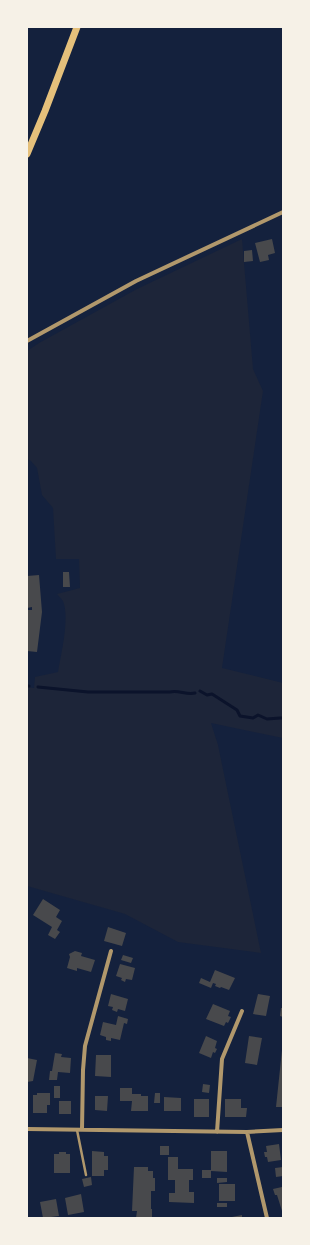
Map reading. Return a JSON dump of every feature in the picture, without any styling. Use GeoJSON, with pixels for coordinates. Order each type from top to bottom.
{"type":"FeatureCollection","features":[{"type":"Feature","properties":{"kind":"main road"},"geometry":{"type":"LineString","coordinates":[[27,154],[77,27]]}},
{"type":"Feature","properties":{"kind":"street"},"geometry":{"type":"LineString","coordinates":[[27,341],[136,281],[283,212]]}},
{"type":"Feature","properties":{"kind":"street"},"geometry":{"type":"LineString","coordinates":[[82,1129],[85,1046],[111,951]]}},
{"type":"Feature","properties":{"kind":"street"},"geometry":{"type":"LineString","coordinates":[[217,1132],[222,1059],[242,1011]]}},
{"type":"Feature","properties":{"kind":"street"},"geometry":{"type":"LineString","coordinates":[[27,1129],[217,1132],[283,1130]]}},
{"type":"Feature","properties":{"kind":"street"},"geometry":{"type":"LineString","coordinates":[[247,1132],[267,1218]]}},
{"type":"Feature","properties":{"kind":"lane"},"geometry":{"type":"LineString","coordinates":[[77,1129],[86,1175]]}},
{"type":"Feature","properties":{"kind":"shaded area"},"geometry":{"type":"Polygon","coordinates":[[[242,239],[253,369],[263,391],[222,668],[283,683],[283,738],[211,723],[218,745],[261,953],[178,942],[125,914],[27,886],[27,687],[34,688],[35,677],[58,672],[66,617],[63,601],[57,594],[80,588],[79,559],[56,559],[53,508],[42,495],[37,468],[27,459],[27,351],[137,289],[242,239]]]}},
{"type":"Feature","properties":{"kind":"building"},"geometry":{"type":"Polygon","coordinates":[[[272,239],[275,253],[268,255],[269,260],[260,262],[255,243],[272,239]]]}},
{"type":"Feature","properties":{"kind":"building"},"geometry":{"type":"Polygon","coordinates":[[[252,250],[253,261],[244,262],[244,251],[252,250]]]}},
{"type":"Feature","properties":{"kind":"building"},"geometry":{"type":"Polygon","coordinates":[[[63,572],[69,572],[70,587],[63,587],[63,572]]]}},
{"type":"Feature","properties":{"kind":"building"},"geometry":{"type":"Polygon","coordinates":[[[39,575],[42,612],[37,652],[27,651],[27,610],[32,610],[32,607],[27,608],[27,576],[39,575]]]}},
{"type":"Feature","properties":{"kind":"building"},"geometry":{"type":"Polygon","coordinates":[[[43,899],[60,910],[56,917],[62,921],[57,930],[60,932],[55,939],[48,935],[52,927],[33,915],[43,899]]]}},
{"type":"Feature","properties":{"kind":"building"},"geometry":{"type":"Polygon","coordinates":[[[108,927],[126,933],[122,946],[104,941],[108,927]]]}},
{"type":"Feature","properties":{"kind":"building"},"geometry":{"type":"Polygon","coordinates":[[[75,951],[82,953],[81,956],[95,960],[91,972],[77,968],[77,971],[67,968],[70,957],[69,954],[75,951]]]}},
{"type":"Feature","properties":{"kind":"building"},"geometry":{"type":"Polygon","coordinates":[[[123,955],[133,958],[131,963],[121,960],[123,955]]]}},
{"type":"Feature","properties":{"kind":"building"},"geometry":{"type":"Polygon","coordinates":[[[120,964],[135,968],[132,980],[126,979],[125,982],[121,980],[122,978],[116,976],[120,964]]]}},
{"type":"Feature","properties":{"kind":"building"},"geometry":{"type":"Polygon","coordinates":[[[215,970],[235,978],[229,990],[215,986],[216,984],[213,983],[211,988],[199,983],[201,978],[210,982],[215,970]]]}},
{"type":"Feature","properties":{"kind":"building"},"geometry":{"type":"Polygon","coordinates":[[[111,994],[128,999],[125,1011],[118,1009],[117,1012],[112,1010],[113,1007],[108,1006],[111,994]]]}},
{"type":"Feature","properties":{"kind":"building"},"geometry":{"type":"Polygon","coordinates":[[[258,994],[270,996],[266,1016],[253,1014],[258,994]]]}},
{"type":"Feature","properties":{"kind":"building"},"geometry":{"type":"Polygon","coordinates":[[[213,1004],[230,1011],[228,1016],[231,1017],[228,1023],[226,1022],[224,1026],[206,1019],[213,1004]]]}},
{"type":"Feature","properties":{"kind":"building"},"geometry":{"type":"Polygon","coordinates":[[[281,1008],[283,1008],[283,1017],[280,1016],[281,1008]]]}},
{"type":"Feature","properties":{"kind":"building"},"geometry":{"type":"Polygon","coordinates":[[[118,1016],[128,1019],[127,1024],[124,1023],[120,1040],[111,1038],[111,1041],[106,1040],[106,1037],[100,1035],[103,1022],[116,1025],[118,1016]]]}},
{"type":"Feature","properties":{"kind":"building"},"geometry":{"type":"Polygon","coordinates":[[[206,1036],[217,1041],[215,1048],[217,1049],[215,1053],[213,1052],[211,1058],[199,1053],[206,1036]]]}},
{"type":"Feature","properties":{"kind":"building"},"geometry":{"type":"Polygon","coordinates":[[[249,1036],[262,1038],[257,1065],[245,1063],[249,1036]]]}},
{"type":"Feature","properties":{"kind":"building"},"geometry":{"type":"Polygon","coordinates":[[[282,1050],[283,1107],[276,1107],[282,1050]]]}},
{"type":"Feature","properties":{"kind":"building"},"geometry":{"type":"Polygon","coordinates":[[[55,1053],[62,1054],[61,1057],[71,1058],[70,1073],[58,1072],[57,1080],[49,1080],[50,1071],[52,1071],[55,1053]]]}},
{"type":"Feature","properties":{"kind":"building"},"geometry":{"type":"Polygon","coordinates":[[[96,1055],[111,1055],[111,1077],[95,1076],[96,1055]]]}},
{"type":"Feature","properties":{"kind":"building"},"geometry":{"type":"Polygon","coordinates":[[[27,1058],[37,1060],[33,1081],[27,1082],[27,1058]]]}},
{"type":"Feature","properties":{"kind":"building"},"geometry":{"type":"Polygon","coordinates":[[[203,1084],[210,1085],[209,1093],[202,1092],[203,1084]]]}},
{"type":"Feature","properties":{"kind":"building"},"geometry":{"type":"Polygon","coordinates":[[[54,1086],[60,1086],[60,1098],[54,1098],[54,1086]]]}},
{"type":"Feature","properties":{"kind":"building"},"geometry":{"type":"Polygon","coordinates":[[[120,1088],[132,1088],[132,1094],[148,1096],[148,1111],[131,1111],[132,1101],[120,1101],[120,1088]]]}},
{"type":"Feature","properties":{"kind":"building"},"geometry":{"type":"Polygon","coordinates":[[[37,1093],[50,1093],[50,1105],[47,1105],[47,1113],[33,1113],[33,1095],[37,1095],[37,1093]]]}},
{"type":"Feature","properties":{"kind":"building"},"geometry":{"type":"Polygon","coordinates":[[[155,1093],[160,1093],[160,1103],[154,1103],[155,1093]]]}},
{"type":"Feature","properties":{"kind":"building"},"geometry":{"type":"Polygon","coordinates":[[[95,1096],[108,1096],[107,1111],[95,1110],[95,1096]]]}},
{"type":"Feature","properties":{"kind":"building"},"geometry":{"type":"Polygon","coordinates":[[[164,1097],[181,1098],[181,1111],[164,1111],[164,1097]]]}},
{"type":"Feature","properties":{"kind":"building"},"geometry":{"type":"Polygon","coordinates":[[[194,1099],[209,1099],[209,1117],[194,1117],[194,1099]]]}},
{"type":"Feature","properties":{"kind":"building"},"geometry":{"type":"Polygon","coordinates":[[[225,1099],[241,1099],[241,1108],[247,1108],[246,1117],[225,1117],[225,1099]]]}},
{"type":"Feature","properties":{"kind":"building"},"geometry":{"type":"Polygon","coordinates":[[[59,1101],[71,1101],[71,1114],[59,1114],[59,1101]]]}},
{"type":"Feature","properties":{"kind":"building"},"geometry":{"type":"Polygon","coordinates":[[[279,1144],[281,1160],[268,1162],[264,1152],[267,1152],[266,1146],[279,1144]]]}},
{"type":"Feature","properties":{"kind":"building"},"geometry":{"type":"Polygon","coordinates":[[[160,1146],[169,1146],[169,1155],[160,1155],[160,1146]]]}},
{"type":"Feature","properties":{"kind":"building"},"geometry":{"type":"Polygon","coordinates":[[[92,1151],[104,1152],[104,1156],[108,1156],[108,1170],[104,1170],[104,1176],[92,1176],[92,1151]]]}},
{"type":"Feature","properties":{"kind":"building"},"geometry":{"type":"Polygon","coordinates":[[[211,1151],[227,1151],[227,1172],[211,1171],[211,1178],[202,1178],[202,1170],[211,1170],[211,1151]]]}},
{"type":"Feature","properties":{"kind":"building"},"geometry":{"type":"Polygon","coordinates":[[[59,1152],[66,1152],[66,1154],[70,1154],[70,1173],[54,1173],[54,1154],[59,1154],[59,1152]]]}},
{"type":"Feature","properties":{"kind":"building"},"geometry":{"type":"Polygon","coordinates":[[[168,1157],[178,1157],[178,1169],[193,1169],[193,1180],[189,1180],[189,1192],[194,1192],[194,1203],[169,1202],[169,1193],[175,1193],[175,1180],[168,1180],[168,1157]]]}},
{"type":"Feature","properties":{"kind":"building"},"geometry":{"type":"Polygon","coordinates":[[[134,1167],[148,1167],[148,1171],[153,1171],[153,1178],[155,1178],[155,1191],[151,1191],[152,1218],[136,1218],[137,1211],[132,1211],[134,1167]]]}},
{"type":"Feature","properties":{"kind":"building"},"geometry":{"type":"Polygon","coordinates":[[[283,1167],[283,1176],[276,1177],[275,1168],[283,1167]]]}},
{"type":"Feature","properties":{"kind":"building"},"geometry":{"type":"Polygon","coordinates":[[[91,1177],[92,1185],[84,1187],[82,1179],[91,1177]]]}},
{"type":"Feature","properties":{"kind":"building"},"geometry":{"type":"Polygon","coordinates":[[[217,1178],[227,1178],[227,1182],[217,1183],[217,1178]]]}},
{"type":"Feature","properties":{"kind":"building"},"geometry":{"type":"Polygon","coordinates":[[[219,1184],[235,1184],[235,1201],[219,1201],[219,1184]]]}},
{"type":"Feature","properties":{"kind":"building"},"geometry":{"type":"Polygon","coordinates":[[[282,1187],[282,1211],[277,1195],[275,1195],[273,1189],[282,1187]]]}},
{"type":"Feature","properties":{"kind":"building"},"geometry":{"type":"Polygon","coordinates":[[[81,1194],[84,1212],[68,1215],[65,1198],[81,1194]]]}},
{"type":"Feature","properties":{"kind":"building"},"geometry":{"type":"Polygon","coordinates":[[[56,1199],[59,1216],[43,1218],[40,1202],[56,1199]]]}},
{"type":"Feature","properties":{"kind":"building"},"geometry":{"type":"Polygon","coordinates":[[[217,1203],[227,1203],[227,1207],[217,1207],[217,1203]]]}},
{"type":"Feature","properties":{"kind":"building"},"geometry":{"type":"Polygon","coordinates":[[[242,1215],[242,1218],[232,1218],[232,1217],[242,1215]]]}},
{"type":"Feature","properties":{"kind":"waterway"},"geometry":{"type":"LineString","coordinates":[[38,687],[88,692],[195,693]]}},
{"type":"Feature","properties":{"kind":"waterway"},"geometry":{"type":"LineString","coordinates":[[200,691],[207,695],[212,694],[237,710],[240,716],[253,718],[258,715],[267,719],[283,718]]}}]}
